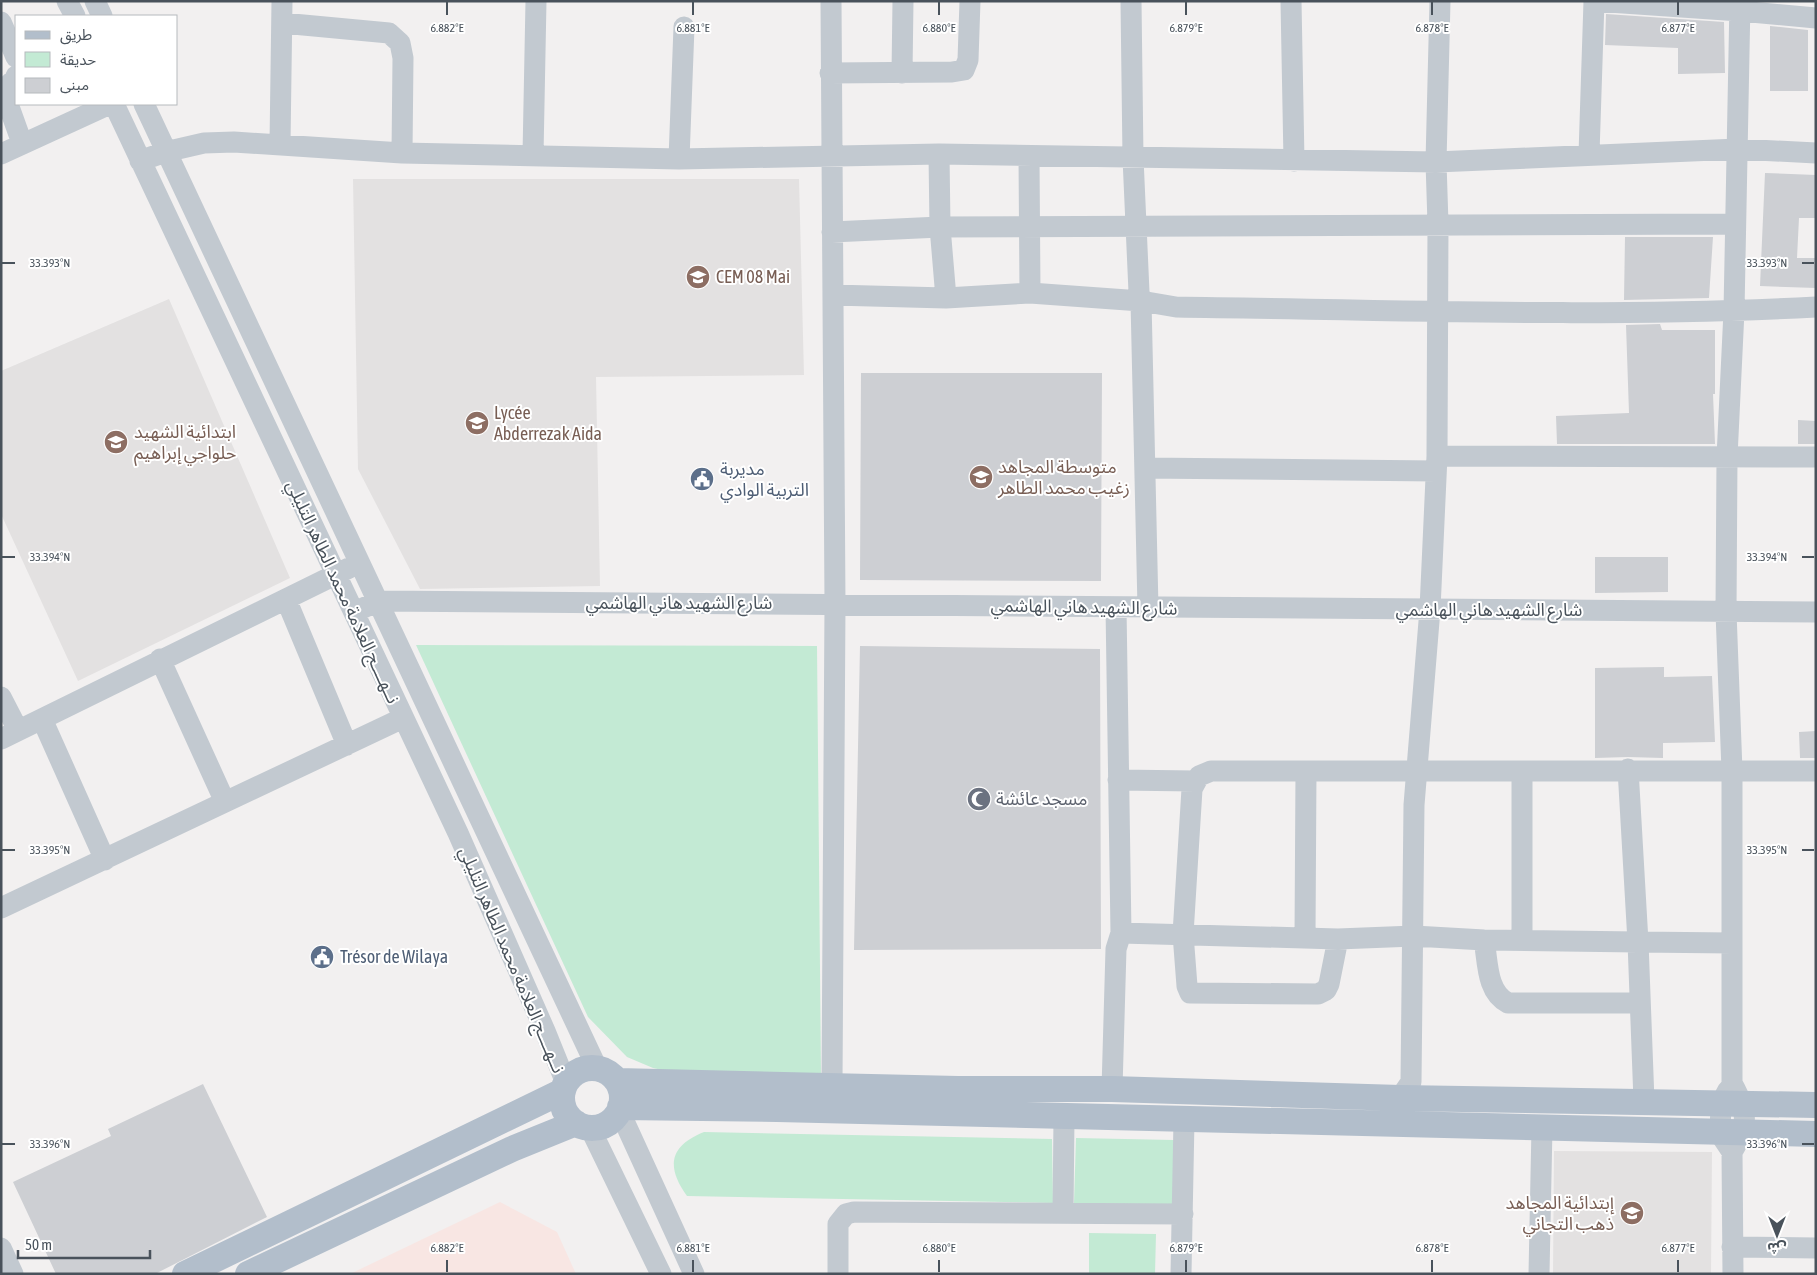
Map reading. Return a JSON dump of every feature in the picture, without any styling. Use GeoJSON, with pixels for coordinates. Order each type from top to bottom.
{"type":"FeatureCollection","features":[{"type":"Feature","properties":{"kind":"main road"},"geometry":{"type":"LineString","coordinates":[[185,1274],[564,1087],[579,1071],[607,1075],[958,1089],[1411,1093],[1644,1101],[1732,1097],[1816,1105]]}},
{"type":"Feature","properties":{"kind":"main road"},"geometry":{"type":"LineString","coordinates":[[248,1274],[512,1149],[583,1126],[608,1124],[620,1109],[622,1094],[607,1075]]}},
{"type":"Feature","properties":{"kind":"main road"},"geometry":{"type":"LineString","coordinates":[[564,1087],[564,1109],[583,1126]]}},
{"type":"Feature","properties":{"kind":"main road"},"geometry":{"type":"LineString","coordinates":[[620,1109],[1064,1117],[1408,1126],[1542,1127],[1732,1140],[1816,1134]]}},
{"type":"Feature","properties":{"kind":"street"},"geometry":{"type":"LineString","coordinates":[[67,1],[74,15]]}},
{"type":"Feature","properties":{"kind":"street"},"geometry":{"type":"LineString","coordinates":[[95,1],[102,15]]}},
{"type":"Feature","properties":{"kind":"street"},"geometry":{"type":"LineString","coordinates":[[280,144],[282,1]]}},
{"type":"Feature","properties":{"kind":"street"},"geometry":{"type":"LineString","coordinates":[[534,155],[536,1]]}},
{"type":"Feature","properties":{"kind":"street"},"geometry":{"type":"LineString","coordinates":[[831,1],[830,155],[833,295],[834,604],[832,1084]]}},
{"type":"Feature","properties":{"kind":"street"},"geometry":{"type":"LineString","coordinates":[[902,73],[903,1]]}},
{"type":"Feature","properties":{"kind":"street"},"geometry":{"type":"LineString","coordinates":[[830,74],[952,72],[964,70],[968,60],[970,1]]}},
{"type":"Feature","properties":{"kind":"street"},"geometry":{"type":"LineString","coordinates":[[1131,1],[1133,158],[1141,301],[1148,608]]}},
{"type":"Feature","properties":{"kind":"street"},"geometry":{"type":"LineString","coordinates":[[1291,1],[1294,161]]}},
{"type":"Feature","properties":{"kind":"street"},"geometry":{"type":"LineString","coordinates":[[1408,1126],[1411,1093],[1415,771],[1430,609],[1437,464],[1436,311],[1438,224],[1436,162],[1440,1]]}},
{"type":"Feature","properties":{"kind":"street"},"geometry":{"type":"LineString","coordinates":[[1589,154],[1594,1],[1740,6],[1816,18]]}},
{"type":"Feature","properties":{"kind":"street"},"geometry":{"type":"LineString","coordinates":[[1732,1274],[1732,771],[1726,612],[1727,457],[1734,311],[1740,6]]}},
{"type":"Feature","properties":{"kind":"street"},"geometry":{"type":"LineString","coordinates":[[1,22],[15,54]]}},
{"type":"Feature","properties":{"kind":"street"},"geometry":{"type":"LineString","coordinates":[[282,23],[390,33],[400,43],[404,58],[402,153]]}},
{"type":"Feature","properties":{"kind":"street"},"geometry":{"type":"LineString","coordinates":[[680,160],[684,27]]}},
{"type":"Feature","properties":{"kind":"street"},"geometry":{"type":"LineString","coordinates":[[15,80],[3,90],[22,143]]}},
{"type":"Feature","properties":{"kind":"street"},"geometry":{"type":"LineString","coordinates":[[1,154],[108,105]]}},
{"type":"Feature","properties":{"kind":"street","name":"نــهــــج العلامة محمد الطاهر التليلي"},"geometry":{"type":"LineString","coordinates":[[114,105],[462,842],[545,1031],[564,1087]]}},
{"type":"Feature","properties":{"kind":"street","name":"نــهــــج العلامة محمد الطاهر التليلي"},"geometry":{"type":"LineString","coordinates":[[144,105],[378,601],[607,1075]]}},
{"type":"Feature","properties":{"kind":"street"},"geometry":{"type":"LineString","coordinates":[[140,161],[165,152],[204,143],[234,142],[402,153],[680,160],[830,155],[939,154],[1028,157],[1436,162],[1738,149],[1816,153]]}},
{"type":"Feature","properties":{"kind":"street"},"geometry":{"type":"LineString","coordinates":[[939,154],[940,227],[946,298]]}},
{"type":"Feature","properties":{"kind":"street"},"geometry":{"type":"LineString","coordinates":[[1028,157],[1030,293]]}},
{"type":"Feature","properties":{"kind":"street"},"geometry":{"type":"LineString","coordinates":[[832,232],[940,227],[1136,228],[1438,224],[1735,224]]}},
{"type":"Feature","properties":{"kind":"street"},"geometry":{"type":"LineString","coordinates":[[833,295],[946,298],[1030,293],[1141,301],[1176,307],[1436,311],[1734,311],[1816,307]]}},
{"type":"Feature","properties":{"kind":"street"},"geometry":{"type":"LineString","coordinates":[[1145,468],[1816,457]]}},
{"type":"Feature","properties":{"kind":"street"},"geometry":{"type":"LineString","coordinates":[[1,697],[10,734],[160,659],[337,575],[360,562]]}},
{"type":"Feature","properties":{"kind":"street"},"geometry":{"type":"LineString","coordinates":[[286,599],[347,745]]}},
{"type":"Feature","properties":{"kind":"street","name":"شارع الشهيد هاني الهاشمي"},"geometry":{"type":"LineString","coordinates":[[355,612],[378,601],[1816,612]]}},
{"type":"Feature","properties":{"kind":"street"},"geometry":{"type":"LineString","coordinates":[[1112,1089],[1116,949],[1121,932],[1116,607]]}},
{"type":"Feature","properties":{"kind":"street"},"geometry":{"type":"LineString","coordinates":[[160,659],[225,802]]}},
{"type":"Feature","properties":{"kind":"street"},"geometry":{"type":"LineString","coordinates":[[1,908],[403,718]]}},
{"type":"Feature","properties":{"kind":"street"},"geometry":{"type":"LineString","coordinates":[[42,719],[105,860]]}},
{"type":"Feature","properties":{"kind":"street"},"geometry":{"type":"LineString","coordinates":[[1628,769],[1638,942],[1644,1101]]}},
{"type":"Feature","properties":{"kind":"street"},"geometry":{"type":"LineString","coordinates":[[1338,939],[1329,984],[1326,990],[1318,994],[1197,995],[1190,993],[1187,986],[1183,934],[1192,789],[1199,776],[1211,771],[1522,772],[1628,769],[1816,771]]}},
{"type":"Feature","properties":{"kind":"street"},"geometry":{"type":"LineString","coordinates":[[1305,936],[1306,771]]}},
{"type":"Feature","properties":{"kind":"street"},"geometry":{"type":"LineString","coordinates":[[1522,772],[1522,940]]}},
{"type":"Feature","properties":{"kind":"street"},"geometry":{"type":"LineString","coordinates":[[1118,780],[1196,781]]}},
{"type":"Feature","properties":{"kind":"street"},"geometry":{"type":"LineString","coordinates":[[1121,932],[1305,936],[1338,939],[1414,936],[1484,940],[1732,943]]}},
{"type":"Feature","properties":{"kind":"street"},"geometry":{"type":"LineString","coordinates":[[1484,940],[1491,983],[1500,999],[1508,1003],[1640,1003]]}},
{"type":"Feature","properties":{"kind":"street"},"geometry":{"type":"LineString","coordinates":[[620,1109],[694,1274]]}},
{"type":"Feature","properties":{"kind":"street"},"geometry":{"type":"LineString","coordinates":[[1063,1213],[1064,1117]]}},
{"type":"Feature","properties":{"kind":"street"},"geometry":{"type":"LineString","coordinates":[[1182,1274],[1184,1120]]}},
{"type":"Feature","properties":{"kind":"street"},"geometry":{"type":"LineString","coordinates":[[583,1126],[661,1274]]}},
{"type":"Feature","properties":{"kind":"street"},"geometry":{"type":"LineString","coordinates":[[1539,1274],[1542,1127]]}},
{"type":"Feature","properties":{"kind":"street"},"geometry":{"type":"LineString","coordinates":[[838,1274],[838,1224],[846,1214],[854,1212],[1183,1214]]}},
{"type":"Feature","properties":{"kind":"street"},"geometry":{"type":"LineString","coordinates":[[1732,1247],[1816,1248]]}},
{"type":"Feature","properties":{"kind":"street"},"geometry":{"type":"LineString","coordinates":[[1,1248],[13,1274]]}},
{"type":"Feature","properties":{"kind":"shaded area","name":"Lycée Abderrezak Aida"},"geometry":{"type":"Polygon","coordinates":[[[353,179],[799,179],[804,375],[596,377],[600,586],[420,589],[358,469],[353,179]]]}},
{"type":"Feature","properties":{"kind":"shaded area","name":"ابتدائية الشهيد حلواجي إبراهيم"},"geometry":{"type":"Polygon","coordinates":[[[169,299],[290,578],[78,681],[1,514],[1,371],[169,299]]]}},
{"type":"Feature","properties":{"kind":"shaded area","name":"إبتدائية المجاهد ذهب التجاني"},"geometry":{"type":"Polygon","coordinates":[[[1554,1151],[1712,1152],[1711,1274],[1553,1274],[1554,1151]]]}},
{"type":"Feature","properties":{"kind":"shaded area"},"geometry":{"type":"Polygon","coordinates":[[[500,1202],[557,1232],[576,1274],[350,1274],[500,1202]]]}},
{"type":"Feature","properties":{"kind":"green space"},"geometry":{"type":"Polygon","coordinates":[[[416,645],[817,646],[821,1075],[667,1071],[653,1068],[627,1057],[588,1017],[416,645]]]}},
{"type":"Feature","properties":{"kind":"green space"},"geometry":{"type":"Polygon","coordinates":[[[704,1132],[1052,1139],[1053,1203],[687,1196],[676,1176],[674,1158],[684,1144],[704,1132]]]}},
{"type":"Feature","properties":{"kind":"green space"},"geometry":{"type":"Polygon","coordinates":[[[1076,1138],[1174,1140],[1174,1205],[1074,1203],[1076,1138]]]}},
{"type":"Feature","properties":{"kind":"green space"},"geometry":{"type":"Polygon","coordinates":[[[1089,1233],[1156,1234],[1155,1274],[1089,1274],[1089,1233]]]}},
{"type":"Feature","properties":{"kind":"building"},"geometry":{"type":"Polygon","coordinates":[[[1606,14],[1724,22],[1725,73],[1678,74],[1678,48],[1605,45],[1606,14]]]}},
{"type":"Feature","properties":{"kind":"building"},"geometry":{"type":"Polygon","coordinates":[[[1770,26],[1808,30],[1808,91],[1770,91],[1770,26]]]}},
{"type":"Feature","properties":{"kind":"building"},"geometry":{"type":"Polygon","coordinates":[[[1765,173],[1816,175],[1816,218],[1799,218],[1797,258],[1816,258],[1816,288],[1760,286],[1765,173]]]}},
{"type":"Feature","properties":{"kind":"building"},"geometry":{"type":"Polygon","coordinates":[[[1625,237],[1713,237],[1709,298],[1624,300],[1625,237]]]}},
{"type":"Feature","properties":{"kind":"building"},"geometry":{"type":"Polygon","coordinates":[[[1660,324],[1662,330],[1715,330],[1715,394],[1713,394],[1715,444],[1557,444],[1556,416],[1629,413],[1626,325],[1660,324]]]}},
{"type":"Feature","properties":{"kind":"building","name":"متوسطة المجاهد زغيب محمد الطاهر"},"geometry":{"type":"Polygon","coordinates":[[[861,373],[1102,373],[1101,581],[860,580],[861,373]]]}},
{"type":"Feature","properties":{"kind":"building"},"geometry":{"type":"Polygon","coordinates":[[[1798,420],[1816,421],[1816,444],[1798,444],[1798,420]]]}},
{"type":"Feature","properties":{"kind":"building"},"geometry":{"type":"Polygon","coordinates":[[[1595,557],[1668,557],[1668,592],[1595,593],[1595,557]]]}},
{"type":"Feature","properties":{"kind":"building","name":"مسجد عائشة"},"geometry":{"type":"Polygon","coordinates":[[[860,646],[1100,649],[1101,949],[854,950],[860,646]]]}},
{"type":"Feature","properties":{"kind":"building"},"geometry":{"type":"Polygon","coordinates":[[[1664,667],[1664,677],[1712,676],[1715,742],[1663,743],[1663,758],[1595,758],[1595,668],[1664,667]]]}},
{"type":"Feature","properties":{"kind":"building"},"geometry":{"type":"Polygon","coordinates":[[[1816,731],[1816,758],[1800,758],[1799,732],[1816,731]]]}},
{"type":"Feature","properties":{"kind":"building"},"geometry":{"type":"Polygon","coordinates":[[[203,1084],[267,1217],[155,1274],[56,1274],[13,1182],[111,1136],[108,1129],[203,1084]]]}},
{"type":"Feature","properties":{"kind":"place","name":"CEM 08 Mai"},"geometry":{"type":"Point","coordinates":[698,277]}},
{"type":"Feature","properties":{"kind":"place","name":"Lycée Abderrezak Aida"},"geometry":{"type":"Point","coordinates":[477,423]}},
{"type":"Feature","properties":{"kind":"place","name":"ابتدائية الشهيد حلواجي إبراهيم"},"geometry":{"type":"Point","coordinates":[116,442]}},
{"type":"Feature","properties":{"kind":"place","name":"متوسطة المجاهد زغيب محمد الطاهر"},"geometry":{"type":"Point","coordinates":[981,477]}},
{"type":"Feature","properties":{"kind":"place","name":"مديربة التربية الوادي"},"geometry":{"type":"Point","coordinates":[702,479]}},
{"type":"Feature","properties":{"kind":"place","name":"مسجد عائشة"},"geometry":{"type":"Point","coordinates":[979,799]}},
{"type":"Feature","properties":{"kind":"place","name":"Trésor de Wilaya"},"geometry":{"type":"Point","coordinates":[322,957]}},
{"type":"Feature","properties":{"kind":"place","name":"إبتدائية المجاهد ذهب التجاني"},"geometry":{"type":"Point","coordinates":[1632,1213]}}]}
